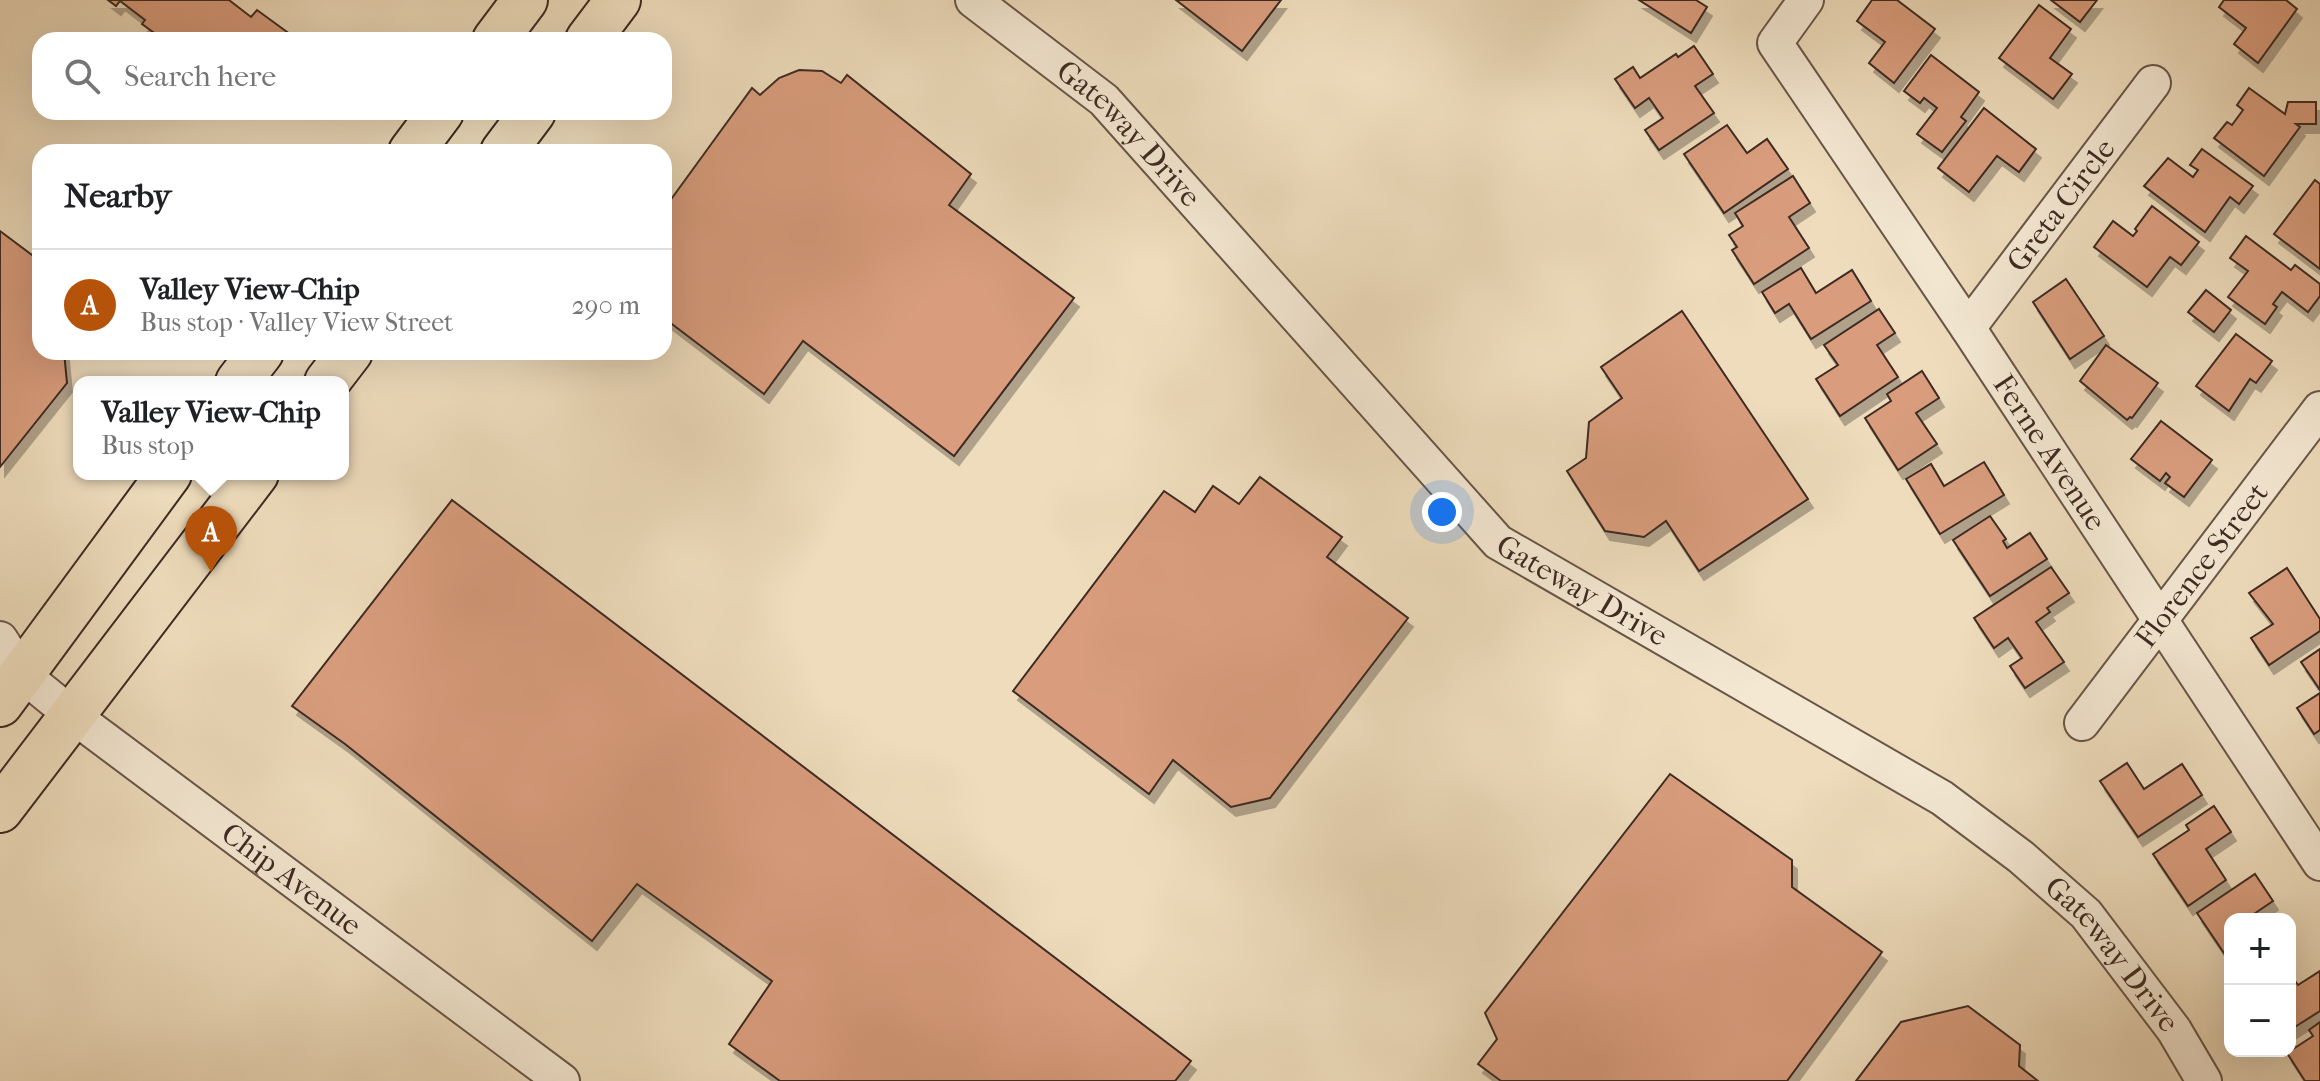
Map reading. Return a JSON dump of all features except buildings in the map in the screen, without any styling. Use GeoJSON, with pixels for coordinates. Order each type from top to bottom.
{"type":"FeatureCollection","features":[{"type":"Feature","properties":{"kind":"main road"},"geometry":{"type":"LineString","coordinates":[[501,32],[525,0]]}},
{"type":"Feature","properties":{"kind":"main road"},"geometry":{"type":"LineString","coordinates":[[594,32],[618,0]]}},
{"type":"Feature","properties":{"kind":"main road"},"geometry":{"type":"LineString","coordinates":[[417,144],[435,120]]}},
{"type":"Feature","properties":{"kind":"main road"},"geometry":{"type":"LineString","coordinates":[[509,144],[527,120]]}},
{"type":"Feature","properties":{"kind":"main road"},"geometry":{"type":"LineString","coordinates":[[243,376],[255,360]]}},
{"type":"Feature","properties":{"kind":"main road"},"geometry":{"type":"LineString","coordinates":[[332,376],[344,360]]}},
{"type":"Feature","properties":{"kind":"main road"},"geometry":{"type":"LineString","coordinates":[[6,672],[164,480]]}},
{"type":"Feature","properties":{"kind":"main road"},"geometry":{"type":"LineString","coordinates":[[0,810],[251,480]]}},
{"type":"Feature","properties":{"kind":"street","name":"Gateway Drive"},"geometry":{"type":"LineString","coordinates":[[973,0],[1104,100],[1498,542],[1942,798],[2021,857],[2086,914],[2174,1030],[2204,1081]]}},
{"type":"Feature","properties":{"kind":"street","name":"Ferne Avenue"},"geometry":{"type":"LineString","coordinates":[[1806,0],[1775,43],[1968,328],[2320,863]]}},
{"type":"Feature","properties":{"kind":"street","name":"Greta Circle"},"geometry":{"type":"LineString","coordinates":[[1968,328],[2153,83]]}},
{"type":"Feature","properties":{"kind":"street","name":"Florence Street"},"geometry":{"type":"LineString","coordinates":[[2082,723],[2320,409]]}},
{"type":"Feature","properties":{"kind":"street","name":"Chip Avenue"},"geometry":{"type":"LineString","coordinates":[[6,672],[72,715],[562,1081]]}},
{"type":"Feature","properties":{"kind":"place","name":"Valley View-Chip"},"geometry":{"type":"Point","coordinates":[211,572]}}]}
